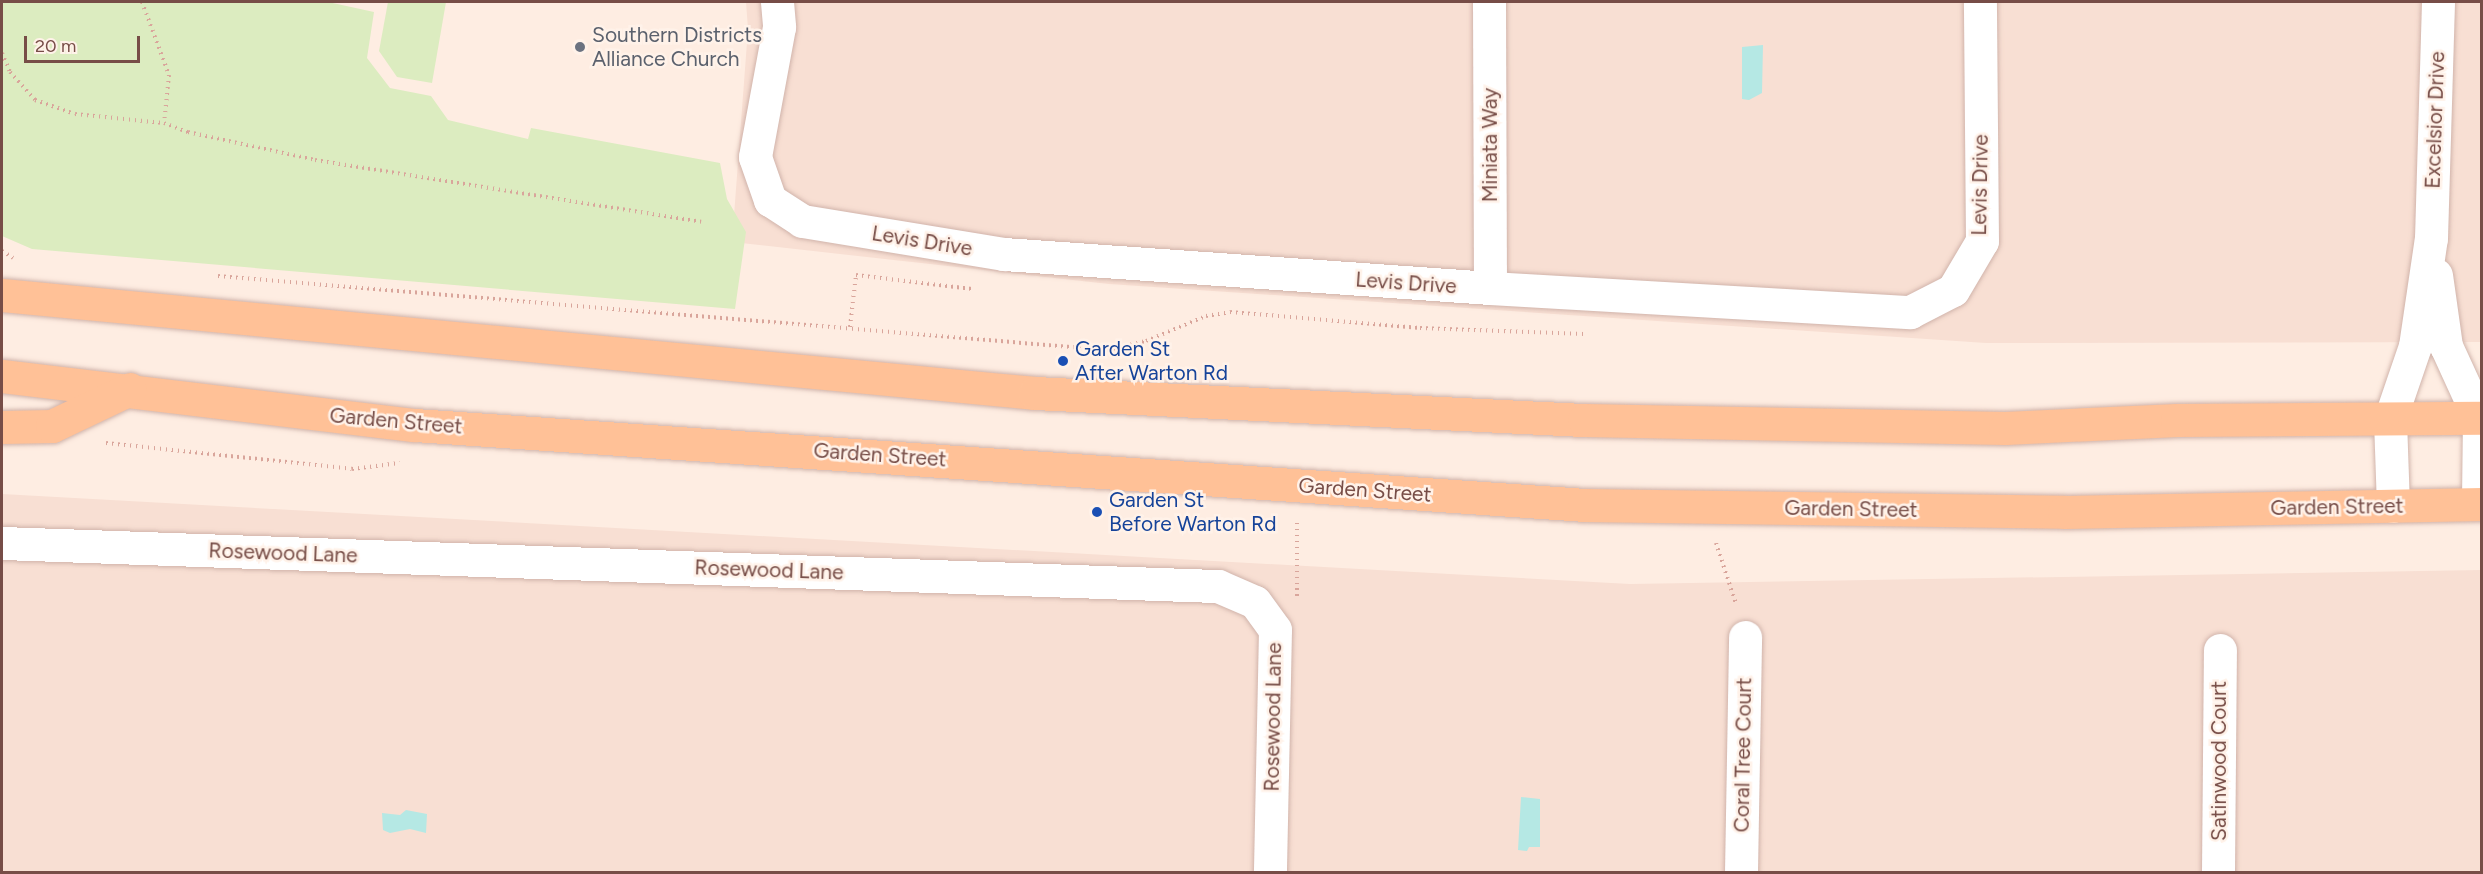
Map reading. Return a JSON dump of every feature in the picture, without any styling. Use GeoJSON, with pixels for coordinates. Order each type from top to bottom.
{"type":"FeatureCollection","features":[{"type":"Feature","properties":{"kind":"main road"},"geometry":{"type":"LineString","coordinates":[[2,295],[1035,393],[1584,420],[2005,428],[2177,420],[2480,418]]}},
{"type":"Feature","properties":{"kind":"main road","name":"Garden Street"},"geometry":{"type":"LineString","coordinates":[[2,376],[132,389],[415,425],[1584,505],[2064,512],[2480,504]]}},
{"type":"Feature","properties":{"kind":"main road"},"geometry":{"type":"LineString","coordinates":[[2,427],[52,426],[132,389]]}},
{"type":"Feature","properties":{"kind":"street","name":"Levis Drive"},"geometry":{"type":"LineString","coordinates":[[777,2],[779,27],[755,157],[770,200],[802,221],[1004,254],[1490,288],[1910,312],[1953,290],[1982,241],[1980,2]]}},
{"type":"Feature","properties":{"kind":"street","name":"Miniata Way"},"geometry":{"type":"LineString","coordinates":[[1489,2],[1490,288]]}},
{"type":"Feature","properties":{"kind":"street","name":"Excelsior Drive"},"geometry":{"type":"LineString","coordinates":[[2393,506],[2390,419],[2415,346],[2431,238],[2438,2]]}},
{"type":"Feature","properties":{"kind":"street","name":"Excelsior Drive"},"geometry":{"type":"LineString","coordinates":[[2431,238],[2446,346],[2480,418],[2480,504]]}},
{"type":"Feature","properties":{"kind":"street","name":"Rosewood Lane"},"geometry":{"type":"LineString","coordinates":[[2,543],[1218,586],[1255,602],[1275,630],[1270,873]]}},
{"type":"Feature","properties":{"kind":"street","name":"Coral Tree Court"},"geometry":{"type":"LineString","coordinates":[[1741,873],[1745,637]]}},
{"type":"Feature","properties":{"kind":"street","name":"Satinwood Court"},"geometry":{"type":"LineString","coordinates":[[2218,873],[2220,650]]}},
{"type":"Feature","properties":{"kind":"path"},"geometry":{"type":"LineString","coordinates":[[142,2],[169,75],[164,123]]}},
{"type":"Feature","properties":{"kind":"path"},"geometry":{"type":"LineString","coordinates":[[2,53],[10,72],[35,100],[75,114],[164,123],[188,132],[315,160],[701,222]]}},
{"type":"Feature","properties":{"kind":"path"},"geometry":{"type":"LineString","coordinates":[[2,251],[26,261]]}},
{"type":"Feature","properties":{"kind":"path"},"geometry":{"type":"LineString","coordinates":[[850,327],[856,275],[974,289]]}},
{"type":"Feature","properties":{"kind":"path"},"geometry":{"type":"LineString","coordinates":[[213,276],[404,289],[704,319],[850,327],[1107,350],[1230,312],[1420,328],[1584,334]]}},
{"type":"Feature","properties":{"kind":"path"},"geometry":{"type":"LineString","coordinates":[[1297,516],[1297,608]]}},
{"type":"Feature","properties":{"kind":"path"},"geometry":{"type":"LineString","coordinates":[[1716,543],[1745,637]]}},
{"type":"Feature","properties":{"kind":"shaded area"},"geometry":{"type":"Polygon","coordinates":[[[746,2],[2481,2],[2481,342],[1986,343],[1109,284],[732,242],[748,29],[746,2]]]}},
{"type":"Feature","properties":{"kind":"shaded area"},"geometry":{"type":"Polygon","coordinates":[[[2,494],[1630,584],[2481,570],[2481,872],[2,872],[2,494]]]}},
{"type":"Feature","properties":{"kind":"green space"},"geometry":{"type":"Polygon","coordinates":[[[2,2],[328,2],[374,12],[367,58],[390,88],[431,96],[448,120],[528,139],[531,128],[720,163],[727,199],[746,232],[735,309],[32,249],[2,236],[2,2]]]}},
{"type":"Feature","properties":{"kind":"green space"},"geometry":{"type":"Polygon","coordinates":[[[388,2],[446,2],[432,83],[397,77],[379,51],[388,2]]]}},
{"type":"Feature","properties":{"kind":"water"},"geometry":{"type":"Polygon","coordinates":[[[1763,45],[1762,93],[1749,100],[1742,99],[1742,47],[1763,45]]]}},
{"type":"Feature","properties":{"kind":"water"},"geometry":{"type":"Polygon","coordinates":[[[1521,797],[1540,799],[1540,847],[1529,847],[1527,851],[1518,850],[1521,797]]]}},
{"type":"Feature","properties":{"kind":"water"},"geometry":{"type":"Polygon","coordinates":[[[406,810],[427,814],[426,833],[410,829],[390,833],[383,830],[382,813],[400,815],[406,810]]]}},
{"type":"Feature","properties":{"kind":"place","name":"Southern Districts Alliance Church"},"geometry":{"type":"Point","coordinates":[580,47]}},
{"type":"Feature","properties":{"kind":"place","name":"Garden St After Warton Rd"},"geometry":{"type":"Point","coordinates":[1063,361]}},
{"type":"Feature","properties":{"kind":"place","name":"Garden St Before Warton Rd"},"geometry":{"type":"Point","coordinates":[1097,512]}}]}
